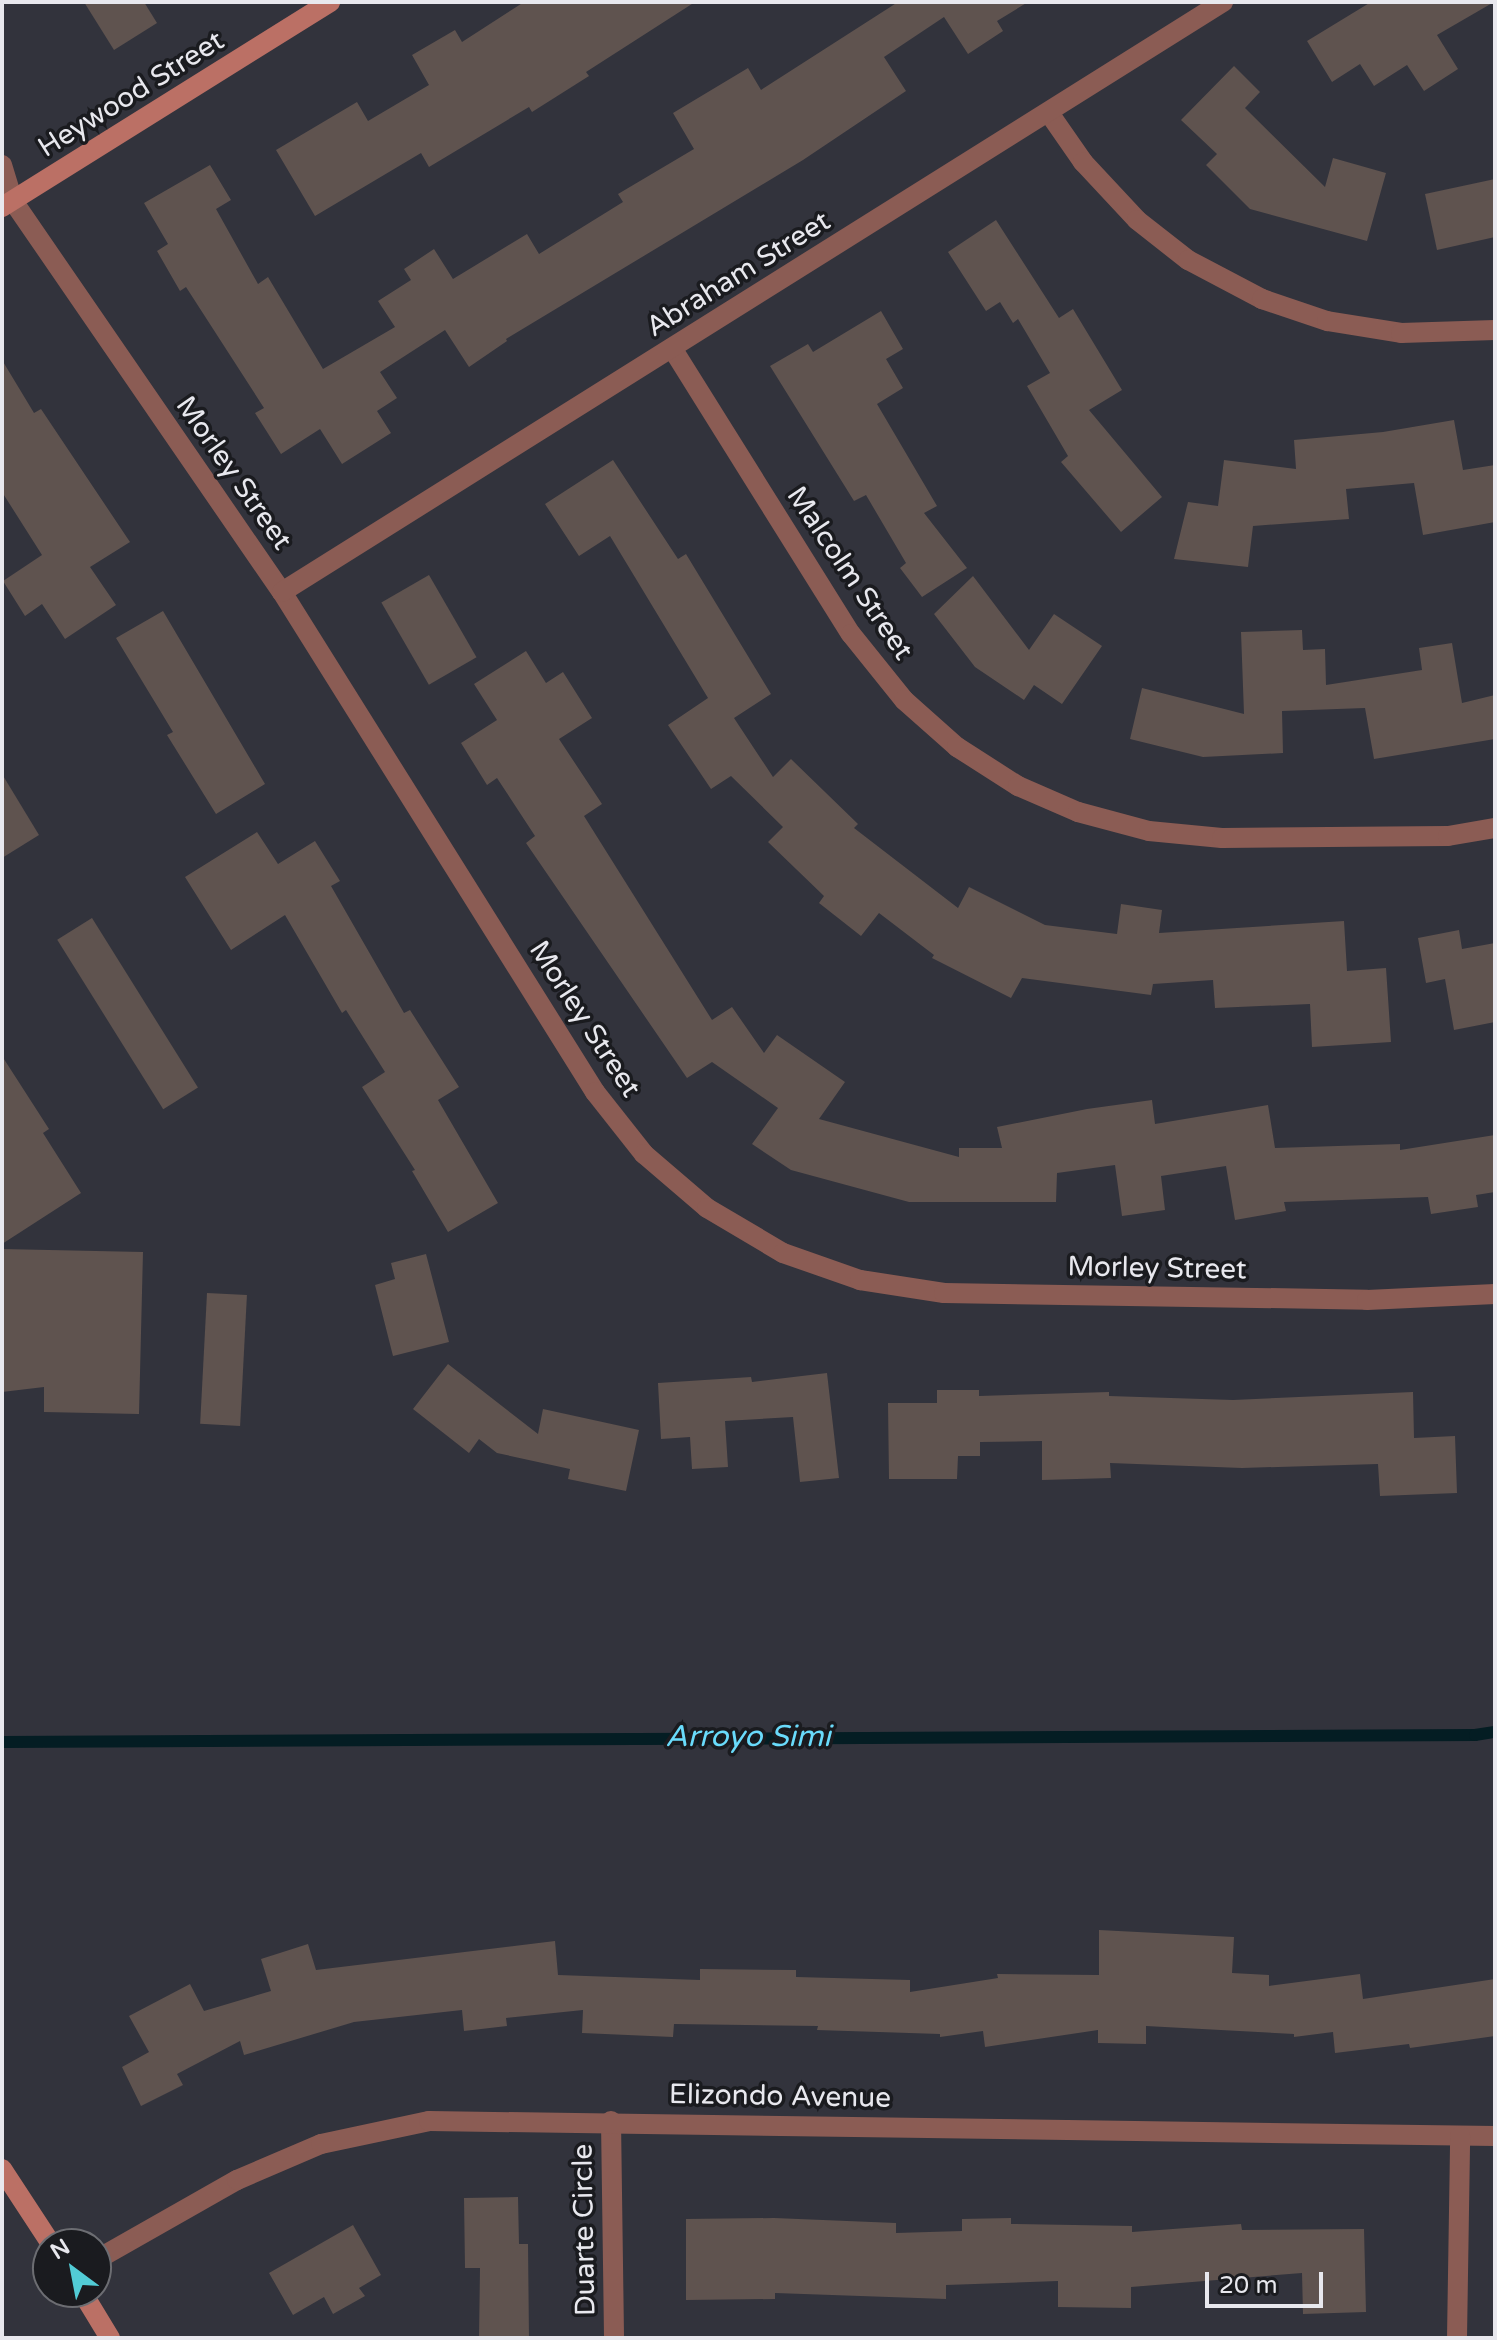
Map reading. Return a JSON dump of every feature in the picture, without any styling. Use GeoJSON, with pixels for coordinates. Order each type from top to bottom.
{"type":"FeatureCollection","features":[{"type":"Feature","properties":{"kind":"street","name":"Heywood Street"},"geometry":{"type":"LineString","coordinates":[[7,204],[330,2]]}},
{"type":"Feature","properties":{"kind":"street","name":"Abraham Street"},"geometry":{"type":"LineString","coordinates":[[282,592],[1223,2]]}},
{"type":"Feature","properties":{"kind":"street"},"geometry":{"type":"LineString","coordinates":[[1049,113],[1083,162],[1137,220],[1188,260],[1262,299],[1327,321],[1401,333],[1495,330]]}},
{"type":"Feature","properties":{"kind":"street","name":"Morley Street"},"geometry":{"type":"LineString","coordinates":[[2,165],[7,204],[282,592],[595,1092],[644,1154],[707,1208],[770,1246],[860,1280],[944,1293],[1367,1300],[1495,1294]]}},
{"type":"Feature","properties":{"kind":"street","name":"Malcolm Street"},"geometry":{"type":"LineString","coordinates":[[672,348],[851,634],[904,700],[957,747],[1018,786],[1078,812],[1149,831],[1222,838],[1448,836],[1495,828]]}},
{"type":"Feature","properties":{"kind":"street","name":"Elizondo Avenue"},"geometry":{"type":"LineString","coordinates":[[112,2251],[237,2180],[321,2144],[429,2121],[611,2121],[1495,2136]]}},
{"type":"Feature","properties":{"kind":"street","name":"Duarte Circle"},"geometry":{"type":"LineString","coordinates":[[611,2121],[614,2338]]}},
{"type":"Feature","properties":{"kind":"street"},"geometry":{"type":"LineString","coordinates":[[1457,2338],[1460,2136]]}},
{"type":"Feature","properties":{"kind":"street"},"geometry":{"type":"LineString","coordinates":[[2,2169],[41,2228]]}},
{"type":"Feature","properties":{"kind":"street"},"geometry":{"type":"LineString","coordinates":[[92,2308],[110,2338]]}},
{"type":"Feature","properties":{"kind":"building"},"geometry":{"type":"Polygon","coordinates":[[[84,2],[144,2],[157,23],[114,50],[84,2]]]}},
{"type":"Feature","properties":{"kind":"building"},"geometry":{"type":"Polygon","coordinates":[[[524,2],[695,2],[586,72],[589,76],[532,112],[529,107],[429,167],[421,153],[315,216],[276,150],[357,102],[368,121],[429,85],[412,55],[455,30],[462,42],[524,2]]]}},
{"type":"Feature","properties":{"kind":"building"},"geometry":{"type":"Polygon","coordinates":[[[898,2],[1028,2],[997,21],[1003,31],[968,54],[944,17],[884,57],[906,91],[803,160],[506,339],[469,367],[445,330],[380,372],[397,398],[377,411],[391,433],[342,464],[320,429],[281,454],[255,413],[264,408],[186,287],[180,291],[157,251],[168,244],[144,203],[210,165],[231,200],[216,209],[258,284],[268,277],[323,369],[395,327],[378,301],[411,280],[404,269],[434,249],[453,279],[527,234],[539,254],[623,202],[618,194],[694,149],[673,113],[748,68],[761,90],[898,2]]]}},
{"type":"Feature","properties":{"kind":"building"},"geometry":{"type":"Polygon","coordinates":[[[1371,2],[1494,2],[1437,35],[1458,69],[1424,91],[1407,65],[1374,86],[1360,64],[1332,82],[1307,41],[1371,2]]]}},
{"type":"Feature","properties":{"kind":"building"},"geometry":{"type":"Polygon","coordinates":[[[1234,66],[1260,92],[1245,108],[1325,187],[1333,158],[1386,173],[1367,241],[1250,209],[1206,165],[1217,154],[1181,120],[1234,66]]]}},
{"type":"Feature","properties":{"kind":"building"},"geometry":{"type":"Polygon","coordinates":[[[1495,179],[1495,237],[1437,250],[1425,194],[1495,179]]]}},
{"type":"Feature","properties":{"kind":"building"},"geometry":{"type":"Polygon","coordinates":[[[996,220],[1059,318],[1073,309],[1122,390],[1089,410],[1162,497],[1121,532],[1061,462],[1068,456],[1027,386],[1050,373],[1018,319],[1013,323],[1000,302],[986,311],[948,252],[996,220]]]}},
{"type":"Feature","properties":{"kind":"building"},"geometry":{"type":"Polygon","coordinates":[[[881,311],[903,349],[886,359],[903,388],[877,404],[937,506],[924,513],[967,568],[922,597],[900,568],[906,563],[866,495],[854,501],[770,366],[808,344],[813,352],[881,311]]]}},
{"type":"Feature","properties":{"kind":"building"},"geometry":{"type":"Polygon","coordinates":[[[2,360],[34,413],[41,409],[130,542],[90,567],[116,605],[65,639],[42,604],[25,616],[3,581],[42,555],[2,492],[2,360]]]}},
{"type":"Feature","properties":{"kind":"building"},"geometry":{"type":"Polygon","coordinates":[[[1454,420],[1463,470],[1495,465],[1495,522],[1423,535],[1414,483],[1346,489],[1349,519],[1253,526],[1248,567],[1174,559],[1188,502],[1218,506],[1224,460],[1296,469],[1294,440],[1383,432],[1454,420]]]}},
{"type":"Feature","properties":{"kind":"building"},"geometry":{"type":"Polygon","coordinates":[[[613,460],[678,559],[686,554],[771,694],[734,718],[773,777],[791,759],[858,824],[854,828],[958,908],[969,887],[1045,925],[1117,934],[1121,904],[1162,910],[1159,933],[1344,921],[1347,971],[1386,968],[1391,1042],[1312,1047],[1310,1004],[1215,1008],[1213,980],[1153,984],[1151,995],[1022,978],[1011,998],[932,958],[934,955],[879,913],[861,936],[819,903],[824,896],[768,842],[783,827],[731,776],[711,789],[668,725],[708,698],[610,536],[579,556],[545,504],[613,460]]]}},
{"type":"Feature","properties":{"kind":"building"},"geometry":{"type":"Polygon","coordinates":[[[429,575],[476,657],[429,685],[381,602],[429,575]]]}},
{"type":"Feature","properties":{"kind":"building"},"geometry":{"type":"Polygon","coordinates":[[[973,576],[1029,650],[1054,614],[1102,646],[1062,704],[1034,685],[1024,700],[975,667],[934,614],[973,576]]]}},
{"type":"Feature","properties":{"kind":"building"},"geometry":{"type":"Polygon","coordinates":[[[163,611],[265,784],[216,814],[167,735],[173,732],[116,638],[163,611]]]}},
{"type":"Feature","properties":{"kind":"building"},"geometry":{"type":"Polygon","coordinates":[[[1302,630],[1303,650],[1325,649],[1326,685],[1422,670],[1419,648],[1452,643],[1462,703],[1495,695],[1495,739],[1374,759],[1365,708],[1282,711],[1283,753],[1203,757],[1130,739],[1142,688],[1244,714],[1241,632],[1302,630]]]}},
{"type":"Feature","properties":{"kind":"building"},"geometry":{"type":"Polygon","coordinates":[[[526,651],[546,683],[563,672],[592,718],[559,739],[602,804],[584,816],[712,1020],[732,1007],[764,1053],[777,1035],[845,1082],[819,1119],[959,1157],[959,1148],[1002,1148],[997,1127],[1087,1109],[1152,1100],[1155,1124],[1268,1105],[1275,1148],[1400,1144],[1400,1150],[1495,1135],[1495,1192],[1476,1195],[1478,1207],[1431,1214],[1428,1197],[1284,1202],[1286,1211],[1235,1220],[1226,1166],[1161,1176],[1165,1210],[1122,1216],[1115,1165],[1057,1173],[1056,1202],[909,1202],[791,1170],[752,1144],[778,1108],[712,1062],[687,1078],[526,843],[535,836],[497,778],[487,785],[461,743],[497,720],[474,684],[526,651]]]}},
{"type":"Feature","properties":{"kind":"building"},"geometry":{"type":"Polygon","coordinates":[[[2,774],[39,835],[2,858],[2,774]]]}},
{"type":"Feature","properties":{"kind":"building"},"geometry":{"type":"Polygon","coordinates":[[[257,832],[278,864],[315,841],[340,881],[331,886],[404,1013],[410,1010],[459,1087],[438,1100],[498,1203],[448,1232],[412,1171],[415,1170],[362,1087],[385,1072],[346,1010],[342,1013],[285,915],[231,950],[185,877],[257,832]]]}},
{"type":"Feature","properties":{"kind":"building"},"geometry":{"type":"Polygon","coordinates":[[[92,918],[198,1088],[163,1109],[57,940],[92,918]]]}},
{"type":"Feature","properties":{"kind":"building"},"geometry":{"type":"Polygon","coordinates":[[[1459,930],[1462,949],[1495,943],[1495,1022],[1454,1030],[1445,979],[1426,983],[1418,938],[1459,930]]]}},
{"type":"Feature","properties":{"kind":"building"},"geometry":{"type":"Polygon","coordinates":[[[2,1056],[49,1129],[43,1133],[81,1193],[2,1244],[2,1056]]]}},
{"type":"Feature","properties":{"kind":"building"},"geometry":{"type":"Polygon","coordinates":[[[2,1249],[143,1252],[139,1414],[44,1412],[44,1387],[2,1392],[2,1249]]]}},
{"type":"Feature","properties":{"kind":"building"},"geometry":{"type":"Polygon","coordinates":[[[426,1254],[449,1342],[393,1356],[375,1285],[395,1279],[391,1263],[426,1254]]]}},
{"type":"Feature","properties":{"kind":"building"},"geometry":{"type":"Polygon","coordinates":[[[207,1293],[247,1295],[240,1426],[200,1424],[207,1293]]]}},
{"type":"Feature","properties":{"kind":"building"},"geometry":{"type":"Polygon","coordinates":[[[448,1364],[538,1434],[543,1409],[639,1430],[626,1491],[568,1479],[570,1469],[497,1453],[479,1439],[469,1453],[413,1409],[448,1364]]]}},
{"type":"Feature","properties":{"kind":"building"},"geometry":{"type":"Polygon","coordinates":[[[827,1373],[839,1478],[800,1482],[793,1417],[725,1421],[728,1467],[692,1469],[690,1437],[661,1439],[658,1383],[751,1377],[752,1382],[827,1373]]]}},
{"type":"Feature","properties":{"kind":"building"},"geometry":{"type":"Polygon","coordinates":[[[937,1390],[979,1390],[979,1396],[1109,1392],[1109,1396],[1233,1400],[1413,1392],[1414,1438],[1455,1436],[1457,1493],[1380,1496],[1378,1464],[1242,1468],[1110,1463],[1111,1478],[1042,1480],[1042,1441],[980,1442],[980,1456],[958,1456],[957,1479],[889,1479],[888,1403],[937,1403],[937,1390]]]}},
{"type":"Feature","properties":{"kind":"building"},"geometry":{"type":"Polygon","coordinates":[[[1099,1930],[1234,1937],[1232,1973],[1269,1975],[1269,1986],[1360,1974],[1363,1999],[1495,1979],[1495,2036],[1410,2048],[1409,2044],[1335,2053],[1333,2032],[1294,2037],[1294,2034],[1146,2026],[1146,2044],[1098,2043],[1098,2030],[985,2047],[983,2031],[940,2037],[940,2034],[817,2030],[818,2026],[674,2024],[673,2037],[582,2033],[583,2010],[506,2018],[507,2026],[464,2031],[462,2010],[354,2022],[244,2055],[240,2041],[177,2074],[183,2085],[141,2106],[122,2067],[149,2052],[129,2016],[190,1984],[204,2011],[271,1991],[261,1959],[308,1944],[316,1970],[555,1941],[558,1975],[700,1980],[700,1969],[796,1970],[796,1977],[910,1980],[910,1992],[998,1978],[997,1974],[1099,1975],[1099,1930]]]}},
{"type":"Feature","properties":{"kind":"building"},"geometry":{"type":"Polygon","coordinates":[[[518,2197],[519,2244],[528,2244],[529,2338],[479,2338],[480,2268],[465,2268],[464,2198],[518,2197]]]}},
{"type":"Feature","properties":{"kind":"building"},"geometry":{"type":"Polygon","coordinates":[[[774,2218],[896,2223],[896,2233],[962,2231],[962,2219],[1011,2218],[1011,2224],[1132,2226],[1132,2232],[1241,2224],[1242,2230],[1364,2229],[1366,2312],[1303,2314],[1302,2273],[1131,2287],[1131,2308],[1058,2307],[1058,2281],[946,2285],[946,2299],[775,2293],[775,2299],[686,2300],[686,2219],[774,2218]]]}},
{"type":"Feature","properties":{"kind":"building"},"geometry":{"type":"Polygon","coordinates":[[[353,2225],[381,2275],[359,2288],[365,2296],[333,2314],[324,2297],[293,2315],[269,2273],[353,2225]]]}},
{"type":"Feature","properties":{"kind":"waterway","name":"Arroyo Simi"},"geometry":{"type":"LineString","coordinates":[[2,1742],[1475,1735],[1495,1732]]}}]}
